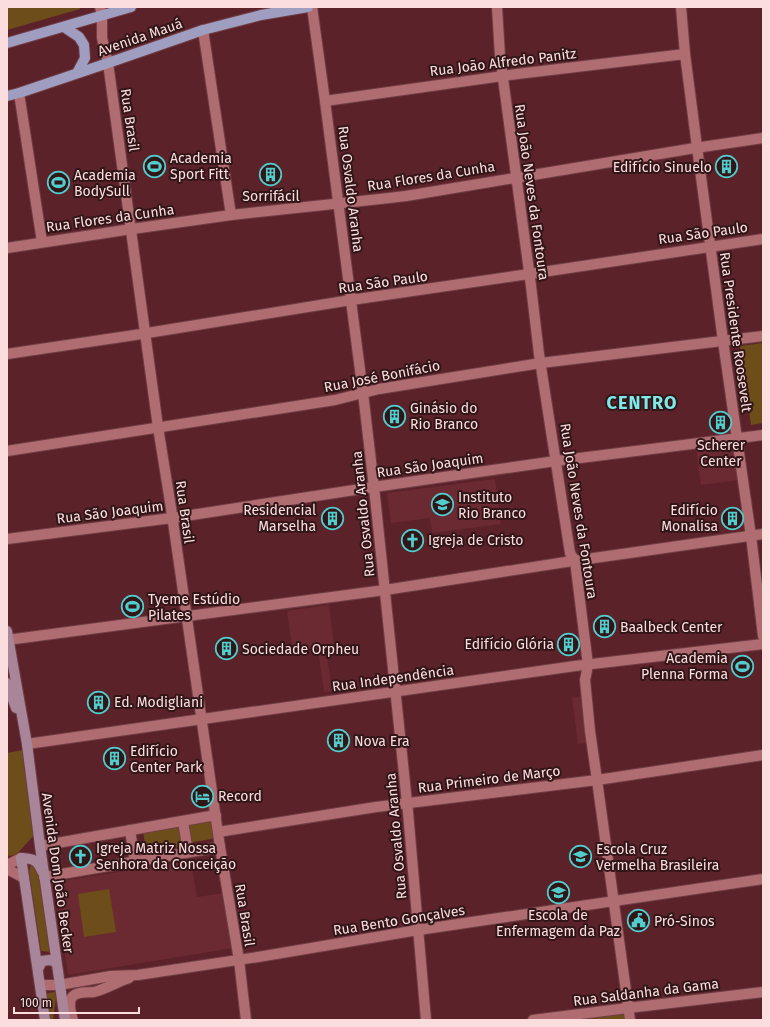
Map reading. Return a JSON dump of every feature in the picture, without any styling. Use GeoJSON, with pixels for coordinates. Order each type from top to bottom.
{"type":"FeatureCollection","features":[{"type":"Feature","properties":{"kind":"main road"},"geometry":{"type":"LineString","coordinates":[[7,43],[64,27],[101,12],[131,7]]}},
{"type":"Feature","properties":{"kind":"main road","name":"Avenida Mauá"},"geometry":{"type":"LineString","coordinates":[[7,96],[203,30],[261,15],[308,7]]}},
{"type":"Feature","properties":{"kind":"main road"},"geometry":{"type":"LineString","coordinates":[[64,27],[79,37],[84,45],[85,58],[77,73]]}},
{"type":"Feature","properties":{"kind":"main road","name":"Avenida Dom João Becker"},"geometry":{"type":"LineString","coordinates":[[8,637],[27,744],[64,1020]]}},
{"type":"Feature","properties":{"kind":"main road","name":"Avenida Dom João Becker"},"geometry":{"type":"LineString","coordinates":[[7,683],[24,729]]}},
{"type":"Feature","properties":{"kind":"main road"},"geometry":{"type":"LineString","coordinates":[[20,858],[40,846]]}},
{"type":"Feature","properties":{"kind":"main road"},"geometry":{"type":"LineString","coordinates":[[20,858],[34,860],[38,863],[44,877]]}},
{"type":"Feature","properties":{"kind":"main road"},"geometry":{"type":"LineString","coordinates":[[20,858],[45,1020]]}},
{"type":"Feature","properties":{"kind":"main road"},"geometry":{"type":"LineString","coordinates":[[38,968],[42,961],[50,960],[56,962]]}},
{"type":"Feature","properties":{"kind":"main road"},"geometry":{"type":"LineString","coordinates":[[58,1020],[62,1001]]}},
{"type":"Feature","properties":{"kind":"street","name":"Rua Osvaldo Aranha"},"geometry":{"type":"LineString","coordinates":[[312,7],[326,101],[374,487],[407,803],[426,1020]]}},
{"type":"Feature","properties":{"kind":"street","name":"Rua João Neves da Fontoura"},"geometry":{"type":"LineString","coordinates":[[497,7],[502,76],[541,363],[570,553],[575,561],[588,665],[585,680],[590,731],[630,1020]]}},
{"type":"Feature","properties":{"kind":"street","name":"Rua Presidente Roosevelt"},"geometry":{"type":"LineString","coordinates":[[681,7],[685,54],[697,147],[751,536],[763,636]]}},
{"type":"Feature","properties":{"kind":"street","name":"Rua Brasil"},"geometry":{"type":"LineString","coordinates":[[101,12],[102,38],[108,63],[158,427],[246,1020]]}},
{"type":"Feature","properties":{"kind":"street"},"geometry":{"type":"LineString","coordinates":[[203,30],[232,215]]}},
{"type":"Feature","properties":{"kind":"street","name":"Rua João Alfredo Panitz"},"geometry":{"type":"LineString","coordinates":[[326,101],[502,76],[685,54]]}},
{"type":"Feature","properties":{"kind":"street"},"geometry":{"type":"LineString","coordinates":[[19,93],[42,242]]}},
{"type":"Feature","properties":{"kind":"street","name":"Rua Flores da Cunha"},"geometry":{"type":"LineString","coordinates":[[7,248],[232,215],[406,196],[697,147],[763,138]]}},
{"type":"Feature","properties":{"kind":"street","name":"Rua São Paulo"},"geometry":{"type":"LineString","coordinates":[[7,354],[351,300],[763,239]]}},
{"type":"Feature","properties":{"kind":"street","name":"Rua José Bonifácio"},"geometry":{"type":"LineString","coordinates":[[7,451],[335,400],[379,389],[541,363],[763,336]]}},
{"type":"Feature","properties":{"kind":"street","name":"Rua São Joaquim"},"geometry":{"type":"LineString","coordinates":[[7,539],[172,518],[556,461],[763,435]]}},
{"type":"Feature","properties":{"kind":"street"},"geometry":{"type":"LineString","coordinates":[[8,637],[385,590],[763,534]]}},
{"type":"Feature","properties":{"kind":"street","name":"Rua Independência"},"geometry":{"type":"LineString","coordinates":[[27,744],[588,665],[763,644]]}},
{"type":"Feature","properties":{"kind":"street","name":"Rua Primeiro de Março"},"geometry":{"type":"LineString","coordinates":[[218,832],[327,814],[597,780],[763,755]]}},
{"type":"Feature","properties":{"kind":"street"},"geometry":{"type":"LineString","coordinates":[[40,846],[216,815]]}},
{"type":"Feature","properties":{"kind":"street"},"geometry":{"type":"LineString","coordinates":[[183,822],[188,852]]}},
{"type":"Feature","properties":{"kind":"street"},"geometry":{"type":"LineString","coordinates":[[130,830],[135,862]]}},
{"type":"Feature","properties":{"kind":"street"},"geometry":{"type":"LineString","coordinates":[[44,877],[220,847]]}},
{"type":"Feature","properties":{"kind":"street"},"geometry":{"type":"LineString","coordinates":[[7,865],[20,858]]}},
{"type":"Feature","properties":{"kind":"street"},"geometry":{"type":"LineString","coordinates":[[7,870],[24,878]]}},
{"type":"Feature","properties":{"kind":"street","name":"Rua Bento Gonçalves"},"geometry":{"type":"LineString","coordinates":[[40,985],[59,984],[111,976],[138,975],[418,930],[763,879]]}},
{"type":"Feature","properties":{"kind":"street"},"geometry":{"type":"LineString","coordinates":[[72,1020],[70,1003],[73,996],[81,992],[102,990],[121,980],[138,975]]}},
{"type":"Feature","properties":{"kind":"street","name":"Rua Saldanha da Gama"},"geometry":{"type":"LineString","coordinates":[[533,1020],[763,992]]}},
{"type":"Feature","properties":{"kind":"shaded area"},"geometry":{"type":"Polygon","coordinates":[[[7,7],[79,7],[80,9],[7,30],[7,7]]]}},
{"type":"Feature","properties":{"kind":"shaded area"},"geometry":{"type":"Polygon","coordinates":[[[763,343],[763,423],[751,425],[740,346],[763,343]]]}},
{"type":"Feature","properties":{"kind":"shaded area"},"geometry":{"type":"Polygon","coordinates":[[[735,444],[740,480],[701,485],[696,449],[735,444]]]}},
{"type":"Feature","properties":{"kind":"shaded area","name":"Instituto Rio Branco"},"geometry":{"type":"Polygon","coordinates":[[[495,479],[501,524],[432,533],[430,518],[391,523],[387,493],[495,479]]]}},
{"type":"Feature","properties":{"kind":"shaded area"},"geometry":{"type":"Polygon","coordinates":[[[329,605],[334,646],[326,648],[332,691],[324,692],[318,649],[293,652],[287,611],[329,605]]]}},
{"type":"Feature","properties":{"kind":"shaded area"},"geometry":{"type":"Polygon","coordinates":[[[581,696],[587,743],[578,744],[572,698],[581,696]]]}},
{"type":"Feature","properties":{"kind":"shaded area"},"geometry":{"type":"Polygon","coordinates":[[[23,750],[36,833],[16,855],[7,856],[7,753],[23,750]]]}},
{"type":"Feature","properties":{"kind":"shaded area"},"geometry":{"type":"Polygon","coordinates":[[[214,820],[217,838],[188,843],[185,826],[214,820]]]}},
{"type":"Feature","properties":{"kind":"shaded area"},"geometry":{"type":"Polygon","coordinates":[[[180,825],[184,846],[147,853],[143,832],[180,825]]]}},
{"type":"Feature","properties":{"kind":"shaded area"},"geometry":{"type":"Polygon","coordinates":[[[191,861],[197,897],[224,893],[233,948],[68,975],[55,882],[191,861]]]}},
{"type":"Feature","properties":{"kind":"shaded area"},"geometry":{"type":"Polygon","coordinates":[[[31,864],[38,866],[51,952],[41,951],[29,871],[31,864]]]}},
{"type":"Feature","properties":{"kind":"shaded area"},"geometry":{"type":"Polygon","coordinates":[[[109,889],[116,932],[84,937],[78,894],[109,889]]]}},
{"type":"Feature","properties":{"kind":"shaded area"},"geometry":{"type":"Polygon","coordinates":[[[55,992],[56,998],[53,1020],[47,1020],[43,994],[55,992]]]}},
{"type":"Feature","properties":{"kind":"shaded area"},"geometry":{"type":"Polygon","coordinates":[[[627,1012],[628,1020],[570,1020],[627,1012]]]}},
{"type":"Feature","properties":{"kind":"place","name":"Academia Sport Fitt"},"geometry":{"type":"Point","coordinates":[155,166]}},
{"type":"Feature","properties":{"kind":"place","name":"Edifício Sinuelo"},"geometry":{"type":"Point","coordinates":[727,167]}},
{"type":"Feature","properties":{"kind":"place","name":"Sorrifácil"},"geometry":{"type":"Point","coordinates":[271,174]}},
{"type":"Feature","properties":{"kind":"place","name":"Academia BodySull"},"geometry":{"type":"Point","coordinates":[58,183]}},
{"type":"Feature","properties":{"kind":"place","name":"Ginásio do Rio Branco"},"geometry":{"type":"Point","coordinates":[395,416]}},
{"type":"Feature","properties":{"kind":"place","name":"Scherer Center"},"geometry":{"type":"Point","coordinates":[721,423]}},
{"type":"Feature","properties":{"kind":"place","name":"Instituto Rio Branco"},"geometry":{"type":"Point","coordinates":[443,505]}},
{"type":"Feature","properties":{"kind":"place","name":"Residencial Marselha"},"geometry":{"type":"Point","coordinates":[332,518]}},
{"type":"Feature","properties":{"kind":"place","name":"Edifício Monalisa"},"geometry":{"type":"Point","coordinates":[733,518]}},
{"type":"Feature","properties":{"kind":"place","name":"Igreja de Cristo"},"geometry":{"type":"Point","coordinates":[413,540]}},
{"type":"Feature","properties":{"kind":"place","name":"Tyeme Estúdio Pilates"},"geometry":{"type":"Point","coordinates":[133,607]}},
{"type":"Feature","properties":{"kind":"place","name":"Baalbeck Center"},"geometry":{"type":"Point","coordinates":[605,627]}},
{"type":"Feature","properties":{"kind":"place","name":"Edifício Glória"},"geometry":{"type":"Point","coordinates":[569,644]}},
{"type":"Feature","properties":{"kind":"place","name":"Sociedade Orpheu"},"geometry":{"type":"Point","coordinates":[227,649]}},
{"type":"Feature","properties":{"kind":"place","name":"Academia Plenna Forma"},"geometry":{"type":"Point","coordinates":[743,666]}},
{"type":"Feature","properties":{"kind":"place","name":"Ed. Modigliani"},"geometry":{"type":"Point","coordinates":[98,702]}},
{"type":"Feature","properties":{"kind":"place","name":"Nova Era"},"geometry":{"type":"Point","coordinates":[339,741]}},
{"type":"Feature","properties":{"kind":"place","name":"Edifício Center Park"},"geometry":{"type":"Point","coordinates":[115,759]}},
{"type":"Feature","properties":{"kind":"place","name":"Record"},"geometry":{"type":"Point","coordinates":[202,796]}},
{"type":"Feature","properties":{"kind":"place","name":"Igreja Matriz Nossa Senhora da Conceição"},"geometry":{"type":"Point","coordinates":[81,856]}},
{"type":"Feature","properties":{"kind":"place","name":"Escola Cruz Vermelha Brasileira"},"geometry":{"type":"Point","coordinates":[581,857]}},
{"type":"Feature","properties":{"kind":"place","name":"Escola de Enfermagem da Paz"},"geometry":{"type":"Point","coordinates":[558,893]}},
{"type":"Feature","properties":{"kind":"place","name":"Pró-Sinos"},"geometry":{"type":"Point","coordinates":[638,921]}},
{"type":"Feature","properties":{"kind":"district","name":"CENTRO"},"geometry":{"type":"Point","coordinates":[642,403]}}]}
